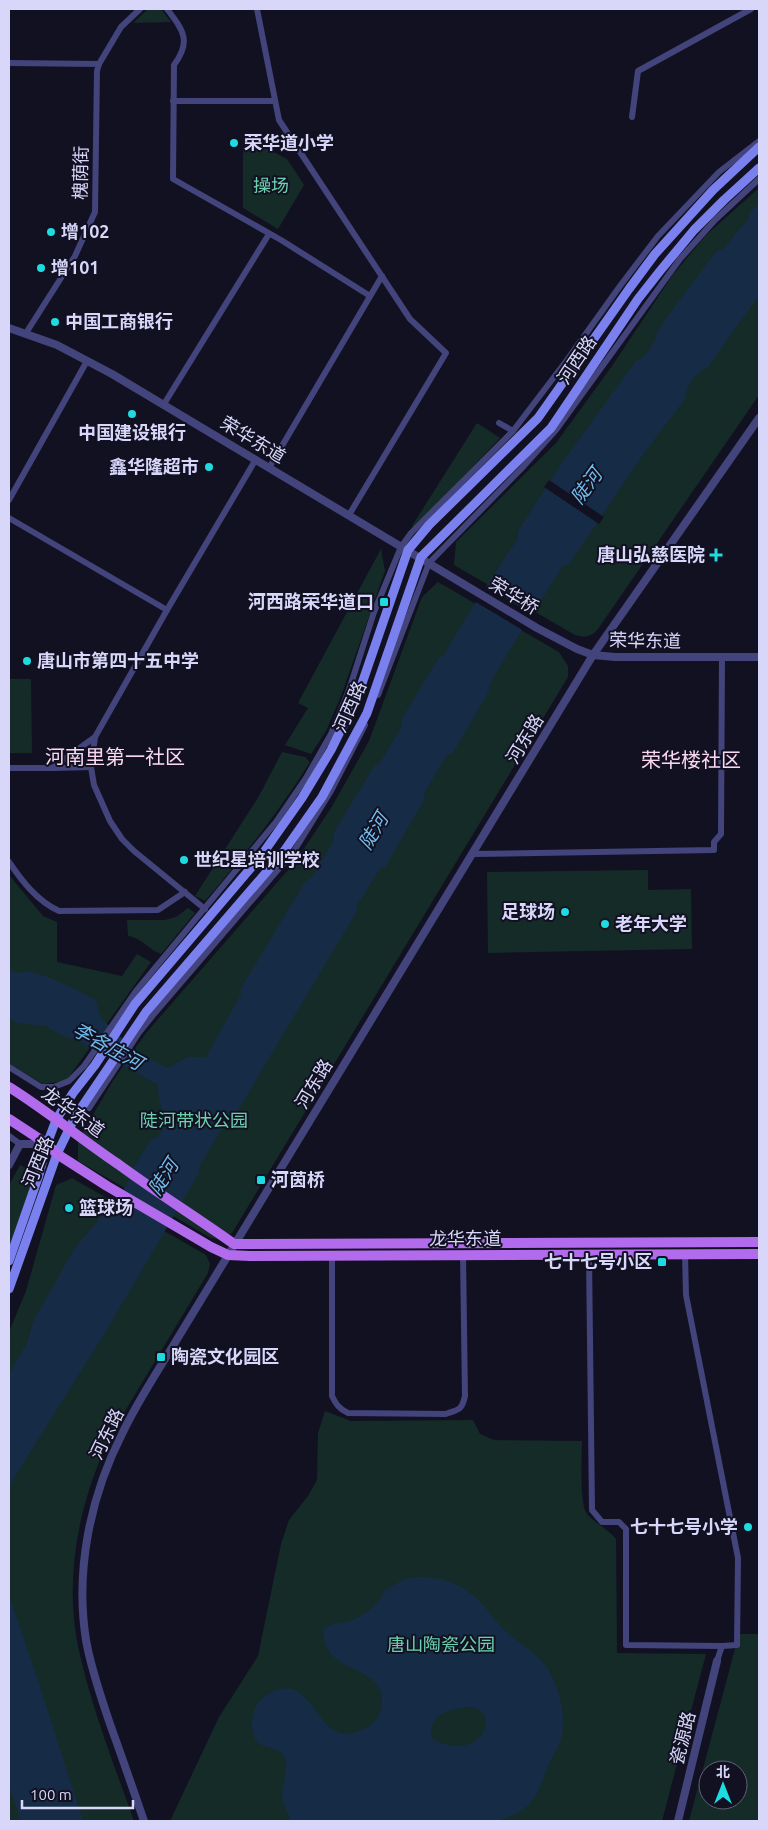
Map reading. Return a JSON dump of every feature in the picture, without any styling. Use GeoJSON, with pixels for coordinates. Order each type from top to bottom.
{"type":"FeatureCollection","features":[{"type":"Feature","properties":{"kind":"main road","name":"河西路"},"geometry":{"type":"LineString","coordinates":[[9,1260],[39,1174],[46,1144],[56,1120],[73,1093],[95,1066],[119,1021],[261,856],[302,798],[331,750],[358,695],[404,549],[538,418],[655,254],[713,190],[759,147]]}},
{"type":"Feature","properties":{"kind":"main road","name":"河西路"},"geometry":{"type":"LineString","coordinates":[[9,1289],[57,1154],[75,1117],[109,1072],[136,1032],[146,1012],[282,854],[322,798],[367,713],[421,557],[551,428],[638,299],[660,271],[712,212],[759,168]]}},
{"type":"Feature","properties":{"kind":"main road"},"geometry":{"type":"LineString","coordinates":[[538,418],[551,428]]}},
{"type":"Feature","properties":{"kind":"main road","name":"龙华东道"},"geometry":{"type":"LineString","coordinates":[[9,1087],[234,1244],[759,1242]]}},
{"type":"Feature","properties":{"kind":"main road"},"geometry":{"type":"LineString","coordinates":[[9,1119],[46,1144],[57,1154]]}},
{"type":"Feature","properties":{"kind":"main road","name":"龙华东道"},"geometry":{"type":"LineString","coordinates":[[57,1154],[210,1247],[228,1255],[332,1257],[759,1254]]}},
{"type":"Feature","properties":{"kind":"street","name":"槐荫街"},"geometry":{"type":"LineString","coordinates":[[26,333],[75,256],[95,212],[97,78],[100,64],[122,27],[140,9]]}},
{"type":"Feature","properties":{"kind":"street"},"geometry":{"type":"LineString","coordinates":[[166,9],[181,28],[184,46],[182,54],[174,65],[173,179],[281,240],[370,296]]}},
{"type":"Feature","properties":{"kind":"street"},"geometry":{"type":"LineString","coordinates":[[256,9],[279,120],[410,319],[446,353],[349,515]]}},
{"type":"Feature","properties":{"kind":"street"},"geometry":{"type":"LineString","coordinates":[[632,117],[638,71],[751,9]]}},
{"type":"Feature","properties":{"kind":"street"},"geometry":{"type":"LineString","coordinates":[[9,63],[100,64]]}},
{"type":"Feature","properties":{"kind":"street"},"geometry":{"type":"LineString","coordinates":[[173,101],[274,101]]}},
{"type":"Feature","properties":{"kind":"street"},"geometry":{"type":"LineString","coordinates":[[9,1067],[41,1087],[54,1087],[69,1081],[84,1066],[119,1021],[136,991],[276,822],[306,778],[331,734],[349,690],[374,612],[411,533],[513,431],[658,236],[719,172],[759,141]]}},
{"type":"Feature","properties":{"kind":"street"},"geometry":{"type":"LineString","coordinates":[[136,1032],[294,851],[347,762],[370,714],[429,563],[522,468],[556,430],[680,259],[715,220],[759,179]]}},
{"type":"Feature","properties":{"kind":"street"},"geometry":{"type":"LineString","coordinates":[[164,404],[269,234]]}},
{"type":"Feature","properties":{"kind":"street"},"geometry":{"type":"LineString","coordinates":[[269,468],[382,276]]}},
{"type":"Feature","properties":{"kind":"street","name":"荣华东道"},"geometry":{"type":"LineString","coordinates":[[9,328],[56,345],[88,361],[164,404],[475,590]]}},
{"type":"Feature","properties":{"kind":"street"},"geometry":{"type":"LineString","coordinates":[[9,500],[88,361]]}},
{"type":"Feature","properties":{"kind":"street","name":"河东路"},"geometry":{"type":"LineString","coordinates":[[144,1821],[98,1687],[83,1618],[88,1540],[99,1488],[122,1433],[234,1244],[593,655],[759,418]]}},
{"type":"Feature","properties":{"kind":"street"},"geometry":{"type":"LineString","coordinates":[[499,423],[513,431]]}},
{"type":"Feature","properties":{"kind":"street"},"geometry":{"type":"LineString","coordinates":[[205,909],[134,851],[122,839],[110,821],[94,785],[92,767],[95,737],[256,459]]}},
{"type":"Feature","properties":{"kind":"street"},"geometry":{"type":"LineString","coordinates":[[9,518],[167,610]]}},
{"type":"Feature","properties":{"kind":"street","name":"荣华桥"},"geometry":{"type":"LineString","coordinates":[[475,590],[537,628]]}},
{"type":"Feature","properties":{"kind":"street","name":"荣华东道"},"geometry":{"type":"LineString","coordinates":[[537,628],[577,649],[593,655],[615,658],[759,657]]}},
{"type":"Feature","properties":{"kind":"street"},"geometry":{"type":"LineString","coordinates":[[473,854],[714,850],[714,842],[721,834],[722,657]]}},
{"type":"Feature","properties":{"kind":"street"},"geometry":{"type":"LineString","coordinates":[[52,768],[95,737]]}},
{"type":"Feature","properties":{"kind":"street"},"geometry":{"type":"LineString","coordinates":[[9,768],[92,767]]}},
{"type":"Feature","properties":{"kind":"street"},"geometry":{"type":"LineString","coordinates":[[9,862],[22,881],[47,905],[58,910],[158,910],[185,892]]}},
{"type":"Feature","properties":{"kind":"street"},"geometry":{"type":"LineString","coordinates":[[90,1108],[109,1072]]}},
{"type":"Feature","properties":{"kind":"street"},"geometry":{"type":"LineString","coordinates":[[9,1136],[20,1144],[46,1144]]}},
{"type":"Feature","properties":{"kind":"street"},"geometry":{"type":"LineString","coordinates":[[9,1164],[20,1144]]}},
{"type":"Feature","properties":{"kind":"street"},"geometry":{"type":"LineString","coordinates":[[589,1255],[592,1510],[602,1522],[619,1522],[626,1529],[626,1644],[737,1645],[738,1558],[686,1295],[684,1254]]}},
{"type":"Feature","properties":{"kind":"street"},"geometry":{"type":"LineString","coordinates":[[332,1257],[332,1396],[335,1403],[340,1409],[348,1412],[445,1414],[458,1411],[463,1406],[465,1396],[465,1261],[463,1255]]}},
{"type":"Feature","properties":{"kind":"street"},"geometry":{"type":"LineString","coordinates":[[717,1661],[722,1646]]}},
{"type":"Feature","properties":{"kind":"street","name":"瓷源路"},"geometry":{"type":"LineString","coordinates":[[678,1821],[717,1661]]}},
{"type":"Feature","properties":{"kind":"green space"},"geometry":{"type":"Polygon","coordinates":[[[148,9],[161,9],[171,22],[133,23],[148,9]]]}},
{"type":"Feature","properties":{"kind":"green space","name":"操场"},"geometry":{"type":"Polygon","coordinates":[[[243,149],[268,149],[287,159],[304,185],[278,229],[243,208],[243,149]]]}},
{"type":"Feature","properties":{"kind":"green space"},"geometry":{"type":"Polygon","coordinates":[[[759,188],[759,395],[598,629],[588,636],[575,635],[454,565],[456,542],[556,443],[612,366],[672,276],[705,236],[759,188]]]}},
{"type":"Feature","properties":{"kind":"green space"},"geometry":{"type":"Polygon","coordinates":[[[477,423],[500,438],[414,528],[412,526],[477,423]]]}},
{"type":"Feature","properties":{"kind":"green space"},"geometry":{"type":"Polygon","coordinates":[[[381,549],[385,571],[341,696],[326,731],[311,754],[285,745],[308,708],[298,703],[381,549]]]}},
{"type":"Feature","properties":{"kind":"green space","name":"陡河带状公园"},"geometry":{"type":"Polygon","coordinates":[[[438,582],[559,652],[568,666],[568,677],[232,1233],[221,1239],[211,1238],[78,1161],[78,1140],[114,1079],[146,1033],[295,862],[331,808],[369,741],[422,597],[438,582]]]}},
{"type":"Feature","properties":{"kind":"green space"},"geometry":{"type":"Polygon","coordinates":[[[9,679],[31,679],[32,753],[9,753],[9,679]]]}},
{"type":"Feature","properties":{"kind":"green space"},"geometry":{"type":"Polygon","coordinates":[[[282,752],[305,757],[310,762],[260,834],[205,901],[195,896],[259,796],[282,752]]]}},
{"type":"Feature","properties":{"kind":"green space"},"geometry":{"type":"Polygon","coordinates":[[[648,870],[648,890],[691,889],[692,949],[488,953],[487,872],[648,870]]]}},
{"type":"Feature","properties":{"kind":"green space"},"geometry":{"type":"Polygon","coordinates":[[[9,875],[43,916],[57,922],[57,962],[122,976],[137,954],[151,962],[66,1081],[43,1084],[9,1064],[9,875]]]}},
{"type":"Feature","properties":{"kind":"green space"},"geometry":{"type":"Polygon","coordinates":[[[188,908],[195,913],[161,954],[137,939],[128,936],[127,920],[165,920],[176,917],[188,908]]]}},
{"type":"Feature","properties":{"kind":"green space"},"geometry":{"type":"Polygon","coordinates":[[[20,1165],[35,1173],[9,1252],[9,1185],[20,1165]]]}},
{"type":"Feature","properties":{"kind":"green space"},"geometry":{"type":"Polygon","coordinates":[[[72,1178],[206,1255],[210,1264],[208,1273],[113,1431],[91,1484],[77,1540],[73,1598],[75,1627],[80,1655],[98,1718],[134,1821],[9,1821],[9,1332],[26,1291],[56,1185],[72,1178]]]}},
{"type":"Feature","properties":{"kind":"green space","name":"唐山陶瓷公园"},"geometry":{"type":"Polygon","coordinates":[[[325,1411],[351,1421],[473,1420],[480,1434],[494,1440],[582,1441],[581,1468],[584,1508],[591,1518],[616,1539],[617,1653],[706,1654],[662,1821],[170,1821],[219,1717],[258,1656],[281,1544],[289,1520],[308,1496],[317,1480],[318,1433],[325,1411]]]}},
{"type":"Feature","properties":{"kind":"green space"},"geometry":{"type":"Polygon","coordinates":[[[739,1634],[759,1634],[759,1821],[689,1821],[698,1787],[698,1810],[748,1810],[748,1760],[705,1760],[739,1634]]]}},
{"type":"Feature","properties":{"kind":"water"},"geometry":{"type":"Polygon","coordinates":[[[759,204],[758,297],[707,368],[692,380],[685,399],[642,456],[570,563],[563,566],[520,633],[490,683],[489,691],[453,753],[447,755],[424,793],[425,798],[386,866],[380,869],[356,907],[357,911],[235,1115],[227,1120],[199,1167],[199,1173],[106,1331],[9,1486],[9,1374],[27,1343],[33,1322],[74,1249],[101,1217],[107,1215],[131,1178],[131,1171],[152,1139],[157,1138],[169,1119],[160,1105],[157,1084],[78,1041],[58,1034],[46,1026],[17,1023],[9,1018],[9,969],[16,973],[30,972],[47,977],[96,1000],[100,1017],[132,1048],[167,1068],[188,1057],[206,1057],[241,994],[241,988],[305,882],[311,878],[334,841],[334,832],[375,765],[379,764],[402,727],[401,720],[438,659],[444,655],[473,606],[518,538],[518,531],[564,460],[636,361],[644,356],[650,348],[658,330],[708,262],[716,252],[723,249],[749,218],[750,212],[759,204]]]}},
{"type":"Feature","properties":{"kind":"water"},"geometry":{"type":"Polygon","coordinates":[[[417,1577],[435,1578],[460,1586],[474,1596],[510,1635],[537,1656],[548,1669],[562,1704],[563,1724],[560,1742],[538,1791],[523,1809],[497,1821],[291,1821],[282,1796],[286,1771],[285,1759],[279,1751],[260,1744],[254,1736],[252,1724],[256,1707],[267,1695],[284,1688],[296,1690],[301,1694],[308,1700],[325,1723],[340,1733],[349,1734],[360,1731],[372,1724],[379,1714],[382,1697],[378,1685],[333,1656],[325,1645],[324,1629],[330,1625],[350,1621],[360,1616],[377,1603],[384,1594],[382,1592],[405,1579],[417,1577]],[[473,1707],[449,1711],[437,1717],[431,1730],[432,1738],[451,1746],[461,1746],[478,1739],[483,1732],[485,1723],[483,1712],[473,1707]]]}},
{"type":"Feature","properties":{"kind":"water"},"geometry":{"type":"Polygon","coordinates":[[[9,1595],[83,1821],[21,1821],[9,1785],[9,1595]]]}},
{"type":"Feature","properties":{"kind":"pier"},"geometry":{"type":"Polygon","coordinates":[[[549,480],[604,517],[599,524],[544,487],[549,480]]]}},
{"type":"Feature","properties":{"kind":"pier"},"geometry":{"type":"Polygon","coordinates":[[[484,585],[534,615],[524,631],[474,601],[484,585]]]}},
{"type":"Feature","properties":{"kind":"place","name":"荣华道小学"},"geometry":{"type":"Point","coordinates":[234,143]}},
{"type":"Feature","properties":{"kind":"place","name":"增102"},"geometry":{"type":"Point","coordinates":[51,232]}},
{"type":"Feature","properties":{"kind":"place","name":"增101"},"geometry":{"type":"Point","coordinates":[41,268]}},
{"type":"Feature","properties":{"kind":"place","name":"中国工商银行"},"geometry":{"type":"Point","coordinates":[55,322]}},
{"type":"Feature","properties":{"kind":"place","name":"中国建设银行"},"geometry":{"type":"Point","coordinates":[132,414]}},
{"type":"Feature","properties":{"kind":"place","name":"鑫华隆超市"},"geometry":{"type":"Point","coordinates":[209,467]}},
{"type":"Feature","properties":{"kind":"place","name":"唐山弘慈医院"},"geometry":{"type":"Point","coordinates":[716,555]}},
{"type":"Feature","properties":{"kind":"place","name":"河西路荣华道口"},"geometry":{"type":"Point","coordinates":[384,602]}},
{"type":"Feature","properties":{"kind":"place","name":"唐山市第四十五中学"},"geometry":{"type":"Point","coordinates":[27,661]}},
{"type":"Feature","properties":{"kind":"place","name":"世纪星培训学校"},"geometry":{"type":"Point","coordinates":[184,860]}},
{"type":"Feature","properties":{"kind":"place","name":"足球场"},"geometry":{"type":"Point","coordinates":[565,912]}},
{"type":"Feature","properties":{"kind":"place","name":"老年大学"},"geometry":{"type":"Point","coordinates":[605,924]}},
{"type":"Feature","properties":{"kind":"place","name":"河茵桥"},"geometry":{"type":"Point","coordinates":[261,1180]}},
{"type":"Feature","properties":{"kind":"place","name":"篮球场"},"geometry":{"type":"Point","coordinates":[69,1208]}},
{"type":"Feature","properties":{"kind":"place","name":"七十七号小区"},"geometry":{"type":"Point","coordinates":[662,1262]}},
{"type":"Feature","properties":{"kind":"place","name":"陶瓷文化园区"},"geometry":{"type":"Point","coordinates":[161,1357]}},
{"type":"Feature","properties":{"kind":"place","name":"七十七号小学"},"geometry":{"type":"Point","coordinates":[748,1527]}},
{"type":"Feature","properties":{"kind":"district","name":"河南里第一社区"},"geometry":{"type":"Point","coordinates":[115,757]}},
{"type":"Feature","properties":{"kind":"district","name":"荣华楼社区"},"geometry":{"type":"Point","coordinates":[691,760]}},
{"type":"Feature","properties":{"kind":"water label","name":"陡河"},"geometry":{"type":"Point","coordinates":[586,486]}},
{"type":"Feature","properties":{"kind":"water label","name":"陡河"},"geometry":{"type":"Point","coordinates":[373,831]}},
{"type":"Feature","properties":{"kind":"water label","name":"李各庄河"},"geometry":{"type":"Point","coordinates":[108,1046]}},
{"type":"Feature","properties":{"kind":"water label","name":"陡河"},"geometry":{"type":"Point","coordinates":[163,1177]}}]}
